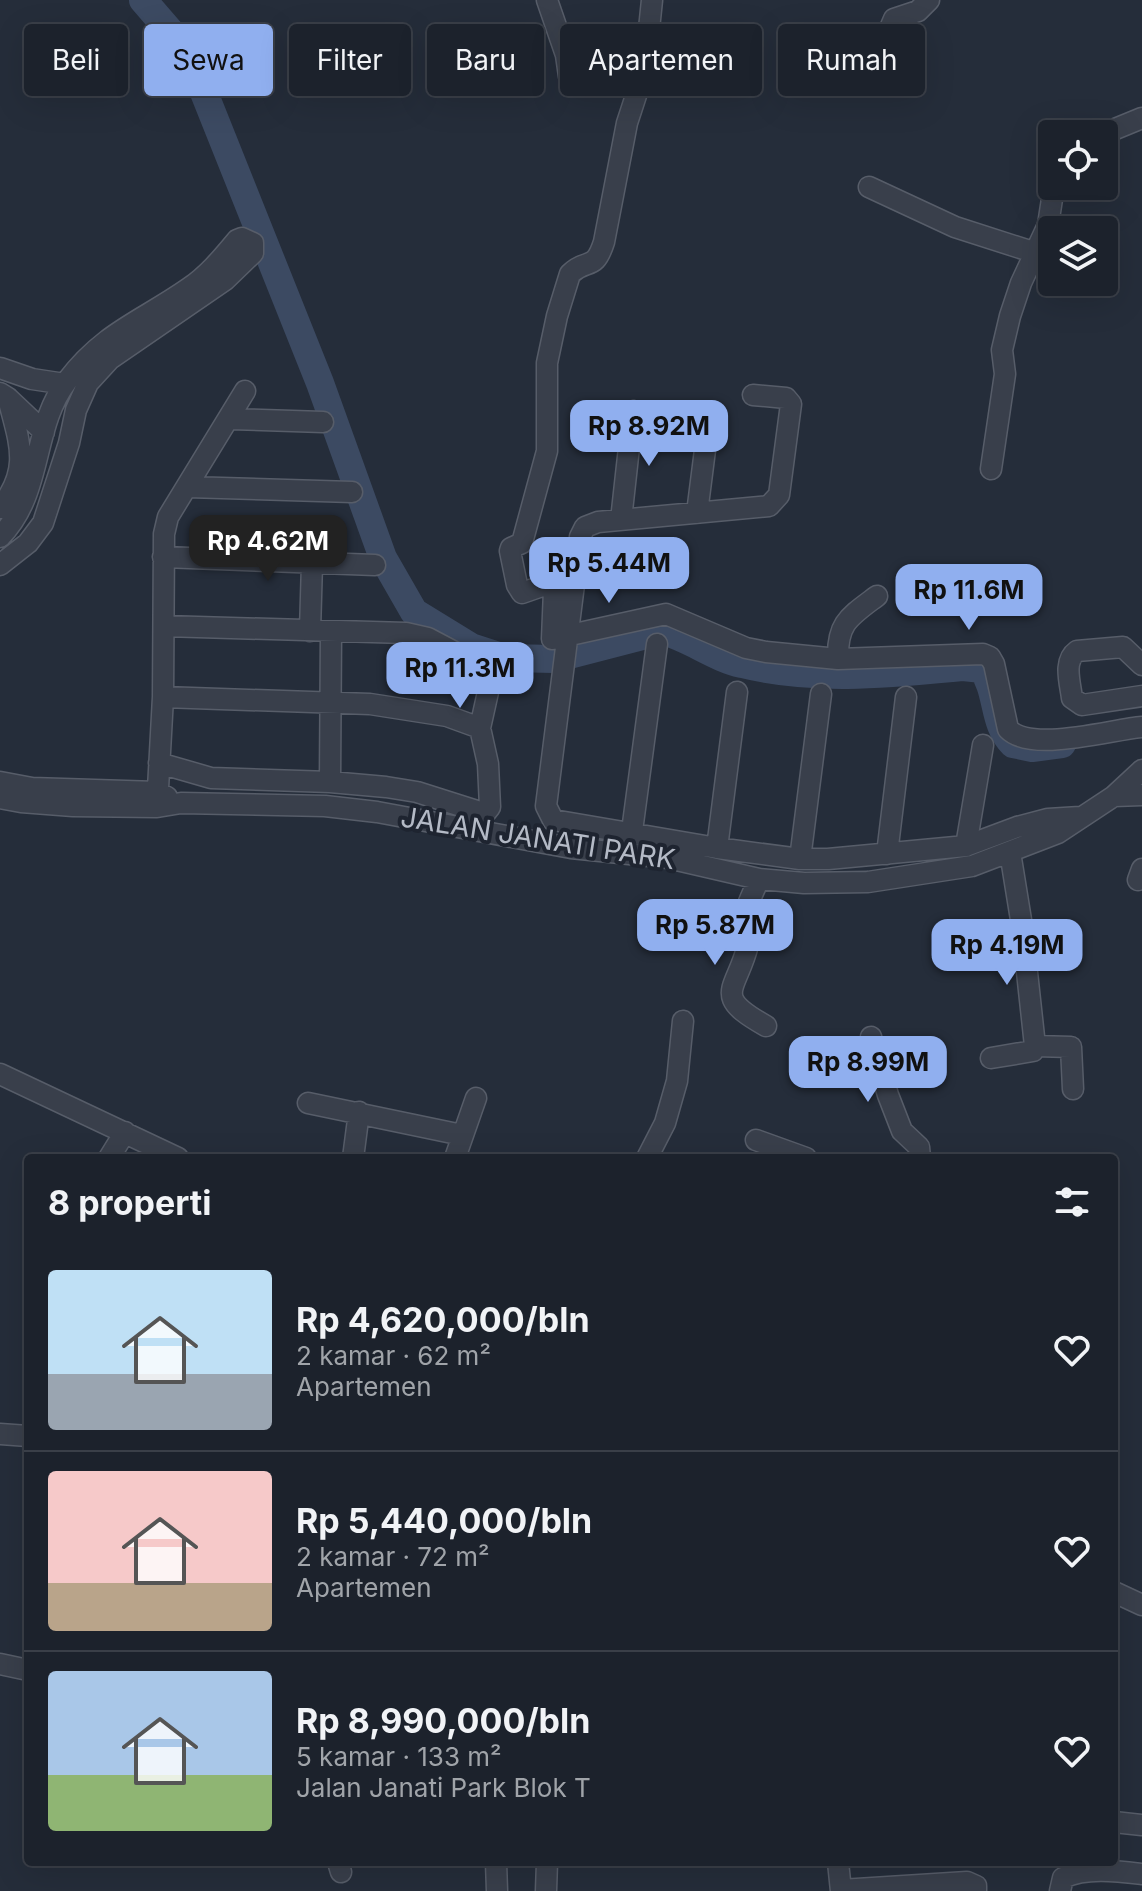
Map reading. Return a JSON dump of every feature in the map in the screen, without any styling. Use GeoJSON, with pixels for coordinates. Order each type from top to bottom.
{"type":"FeatureCollection","features":[{"type":"Feature","properties":{"kind":"street"},"geometry":{"type":"LineString","coordinates":[[547,0],[560,38]]}},
{"type":"Feature","properties":{"kind":"street"},"geometry":{"type":"LineString","coordinates":[[565,648],[552,639],[554,590],[547,586],[522,593],[518,590],[510,551],[522,543],[547,451],[547,363],[567,280],[574,270],[599,259],[604,242],[627,123],[645,68],[652,0]]}},
{"type":"Feature","properties":{"kind":"street"},"geometry":{"type":"LineString","coordinates":[[892,24],[894,19],[918,11],[929,0]]}},
{"type":"Feature","properties":{"kind":"street"},"geometry":{"type":"LineString","coordinates":[[1118,128],[1142,118]]}},
{"type":"Feature","properties":{"kind":"street"},"geometry":{"type":"LineString","coordinates":[[869,187],[955,227],[1036,253]]}},
{"type":"Feature","properties":{"kind":"street"},"geometry":{"type":"LineString","coordinates":[[991,469],[1005,374],[1002,350],[1021,283],[1048,225],[1052,200]]}},
{"type":"Feature","properties":{"kind":"street"},"geometry":{"type":"LineString","coordinates":[[0,565],[28,543],[43,523],[76,410],[88,383],[129,336],[134,319],[189,288],[212,270],[237,240],[249,240]]}},
{"type":"Feature","properties":{"kind":"street"},"geometry":{"type":"LineString","coordinates":[[0,537],[19,515],[36,470],[46,424],[65,384],[97,346],[129,336]]}},
{"type":"Feature","properties":{"kind":"street"},"geometry":{"type":"LineString","coordinates":[[0,368],[32,379],[65,384]]}},
{"type":"Feature","properties":{"kind":"street"},"geometry":{"type":"LineString","coordinates":[[32,379],[46,424]]}},
{"type":"Feature","properties":{"kind":"street"},"geometry":{"type":"LineString","coordinates":[[0,782],[157,800],[163,697],[163,557],[168,517],[245,391]]}},
{"type":"Feature","properties":{"kind":"street"},"geometry":{"type":"LineString","coordinates":[[753,395],[786,398],[791,404],[779,495],[769,506],[598,522],[585,527],[580,537],[546,806],[553,820],[800,859],[966,846],[1033,823],[1080,817]]}},
{"type":"Feature","properties":{"kind":"street"},"geometry":{"type":"LineString","coordinates":[[4,396],[46,424]]}},
{"type":"Feature","properties":{"kind":"street"},"geometry":{"type":"LineString","coordinates":[[0,508],[15,488],[20,474],[18,440],[4,396]]}},
{"type":"Feature","properties":{"kind":"street"},"geometry":{"type":"LineString","coordinates":[[621,520],[633,411]]}},
{"type":"Feature","properties":{"kind":"street"},"geometry":{"type":"LineString","coordinates":[[230,419],[323,422]]}},
{"type":"Feature","properties":{"kind":"street"},"geometry":{"type":"LineString","coordinates":[[697,513],[706,442]]}},
{"type":"Feature","properties":{"kind":"street"},"geometry":{"type":"LineString","coordinates":[[36,470],[59,474]]}},
{"type":"Feature","properties":{"kind":"street"},"geometry":{"type":"LineString","coordinates":[[187,487],[352,492]]}},
{"type":"Feature","properties":{"kind":"street"},"geometry":{"type":"LineString","coordinates":[[163,557],[375,565]]}},
{"type":"Feature","properties":{"kind":"street"},"geometry":{"type":"LineString","coordinates":[[310,631],[312,563]]}},
{"type":"Feature","properties":{"kind":"street"},"geometry":{"type":"LineString","coordinates":[[838,659],[838,636],[846,622],[877,596]]}},
{"type":"Feature","properties":{"kind":"street"},"geometry":{"type":"LineString","coordinates":[[565,648],[666,614],[746,648],[838,659],[983,654],[990,657],[994,664],[1008,729],[1015,736],[1047,740],[1142,727]]}},
{"type":"Feature","properties":{"kind":"street"},"geometry":{"type":"LineString","coordinates":[[159,763],[211,778],[330,782],[417,792],[470,810],[486,812],[490,807],[488,764],[480,728],[490,683],[479,665],[428,638],[406,633],[164,626]]}},
{"type":"Feature","properties":{"kind":"street"},"geometry":{"type":"LineString","coordinates":[[330,782],[331,632]]}},
{"type":"Feature","properties":{"kind":"street"},"geometry":{"type":"LineString","coordinates":[[632,831],[657,644]]}},
{"type":"Feature","properties":{"kind":"street"},"geometry":{"type":"LineString","coordinates":[[1142,665],[1123,647],[1077,651],[1071,654],[1069,662],[1072,698],[1082,705],[1142,696]]}},
{"type":"Feature","properties":{"kind":"street"},"geometry":{"type":"LineString","coordinates":[[717,848],[737,692]]}},
{"type":"Feature","properties":{"kind":"street"},"geometry":{"type":"LineString","coordinates":[[800,859],[821,694]]}},
{"type":"Feature","properties":{"kind":"street"},"geometry":{"type":"LineString","coordinates":[[163,697],[331,702],[429,712],[480,728]]}},
{"type":"Feature","properties":{"kind":"street"},"geometry":{"type":"LineString","coordinates":[[887,854],[906,697]]}},
{"type":"Feature","properties":{"kind":"street"},"geometry":{"type":"LineString","coordinates":[[966,846],[983,745]]}},
{"type":"Feature","properties":{"kind":"street","name":"JALAN JANATI PARK"},"geometry":{"type":"LineString","coordinates":[[0,798],[73,806],[157,800],[325,806],[377,812],[545,844],[668,858],[759,879],[804,883],[868,882],[972,866],[1058,833],[1114,796],[1142,770]]}},
{"type":"Feature","properties":{"kind":"street"},"geometry":{"type":"LineString","coordinates":[[1114,796],[1142,795]]}},
{"type":"Feature","properties":{"kind":"street"},"geometry":{"type":"LineString","coordinates":[[991,1058],[1033,1051],[1035,1046],[1022,926],[1010,852]]}},
{"type":"Feature","properties":{"kind":"street"},"geometry":{"type":"LineString","coordinates":[[759,879],[745,917],[749,944],[733,982],[733,1002],[741,1012],[766,1026]]}},
{"type":"Feature","properties":{"kind":"street"},"geometry":{"type":"LineString","coordinates":[[649,1154],[665,1123],[677,1081],[683,1021]]}},
{"type":"Feature","properties":{"kind":"street"},"geometry":{"type":"LineString","coordinates":[[871,1037],[902,1131],[919,1147],[920,1154]]}},
{"type":"Feature","properties":{"kind":"street"},"geometry":{"type":"LineString","coordinates":[[1035,1046],[1071,1047],[1073,1089]]}},
{"type":"Feature","properties":{"kind":"street"},"geometry":{"type":"LineString","coordinates":[[0,1074],[170,1154]]}},
{"type":"Feature","properties":{"kind":"street"},"geometry":{"type":"LineString","coordinates":[[456,1154],[476,1098]]}},
{"type":"Feature","properties":{"kind":"street"},"geometry":{"type":"LineString","coordinates":[[308,1103],[462,1135]]}},
{"type":"Feature","properties":{"kind":"street"},"geometry":{"type":"LineString","coordinates":[[354,1154],[359,1112]]}},
{"type":"Feature","properties":{"kind":"street"},"geometry":{"type":"LineString","coordinates":[[111,1154],[125,1132]]}},
{"type":"Feature","properties":{"kind":"street"},"geometry":{"type":"LineString","coordinates":[[756,1140],[795,1154]]}},
{"type":"Feature","properties":{"kind":"street"},"geometry":{"type":"LineString","coordinates":[[0,1434],[24,1436]]}},
{"type":"Feature","properties":{"kind":"street"},"geometry":{"type":"LineString","coordinates":[[1118,1594],[1142,1605]]}},
{"type":"Feature","properties":{"kind":"street"},"geometry":{"type":"LineString","coordinates":[[0,1664],[24,1669]]}},
{"type":"Feature","properties":{"kind":"street"},"geometry":{"type":"LineString","coordinates":[[1118,1822],[1142,1825]]}},
{"type":"Feature","properties":{"kind":"street"},"geometry":{"type":"LineString","coordinates":[[496,1866],[497,1891]]}},
{"type":"Feature","properties":{"kind":"street"},"geometry":{"type":"LineString","coordinates":[[546,1891],[547,1866]]}},
{"type":"Feature","properties":{"kind":"street"},"geometry":{"type":"LineString","coordinates":[[838,1866],[841,1890],[967,1882],[976,1886],[976,1891]]}},
{"type":"Feature","properties":{"kind":"street"},"geometry":{"type":"LineString","coordinates":[[1060,1891],[1063,1878],[1073,1872],[1142,1874]]}},
{"type":"Feature","properties":{"kind":"waterway"},"geometry":{"type":"LineString","coordinates":[[143,0],[174,36],[197,75],[320,383],[383,558],[414,612],[471,647],[505,658],[554,659],[662,631],[732,661],[769,670],[852,675],[963,667],[982,669],[991,688],[998,718],[1013,744],[1032,748],[1062,744]]}}]}
